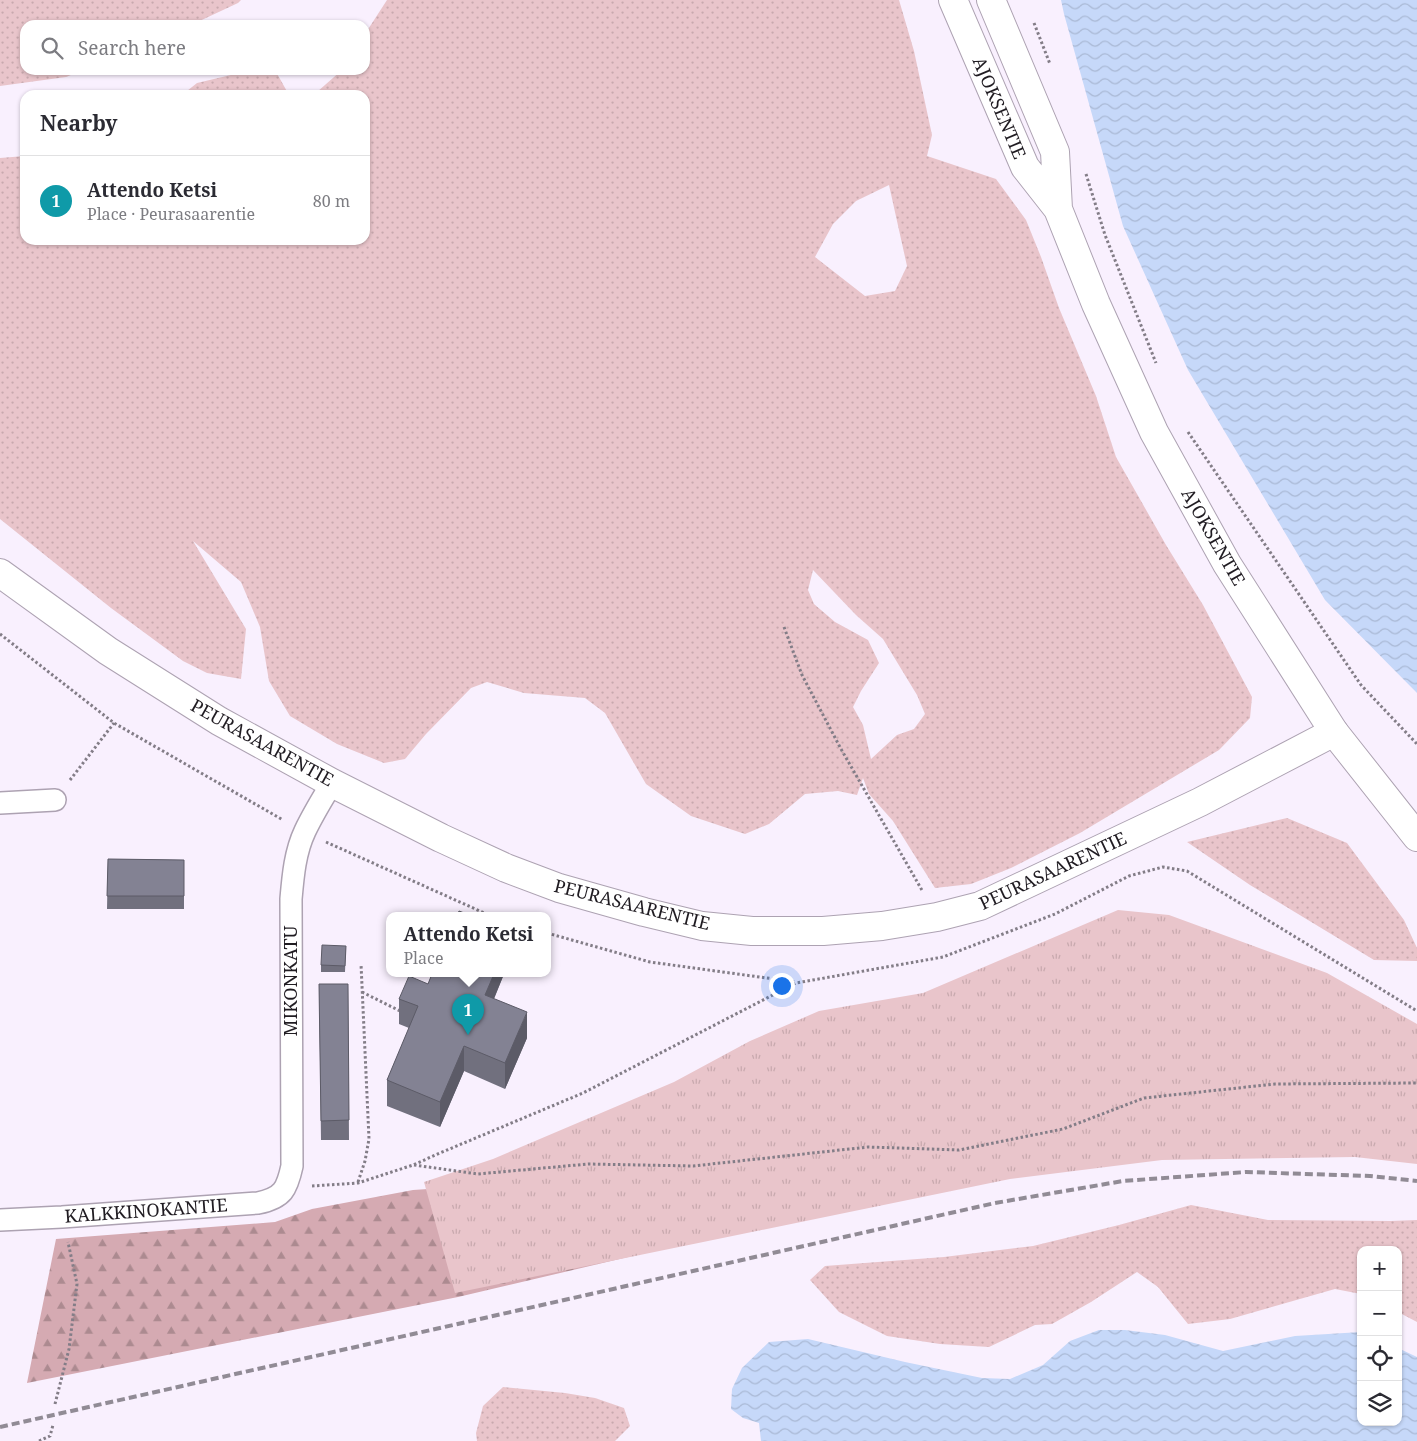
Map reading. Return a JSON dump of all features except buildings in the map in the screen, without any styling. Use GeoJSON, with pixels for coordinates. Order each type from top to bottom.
{"type":"FeatureCollection","features":[{"type":"Feature","properties":{"kind":"street","name":"AJOKSENTIE"},"geometry":{"type":"LineString","coordinates":[[953,0],[1025,168],[1058,209],[1096,304],[1154,432],[1226,564],[1334,732],[1417,838]]}},
{"type":"Feature","properties":{"kind":"street","name":"AJOKSENTIE"},"geometry":{"type":"LineString","coordinates":[[991,0],[1055,152],[1058,209]]}},
{"type":"Feature","properties":{"kind":"street","name":"PEURASAARENTIE"},"geometry":{"type":"LineString","coordinates":[[0,573],[108,651],[219,721],[332,783],[441,838],[506,868],[559,888],[644,912],[692,923],[752,931],[823,931],[882,926],[937,917],[980,906],[1200,802],[1334,732]]}},
{"type":"Feature","properties":{"kind":"street","name":"MIKONKATU"},"geometry":{"type":"LineString","coordinates":[[286,1187],[292,1166],[291,899],[296,856],[304,832],[332,783]]}},
{"type":"Feature","properties":{"kind":"street"},"geometry":{"type":"LineString","coordinates":[[0,803],[55,800]]}},
{"type":"Feature","properties":{"kind":"street","name":"KALKKINOKANTIE"},"geometry":{"type":"LineString","coordinates":[[0,1220],[258,1203],[277,1197],[286,1187]]}},
{"type":"Feature","properties":{"kind":"path"},"geometry":{"type":"LineString","coordinates":[[1031,18],[1051,64]]}},
{"type":"Feature","properties":{"kind":"path"},"geometry":{"type":"LineString","coordinates":[[1084,169],[1106,235],[1158,369]]}},
{"type":"Feature","properties":{"kind":"path"},"geometry":{"type":"LineString","coordinates":[[1187,430],[1361,685],[1417,744]]}},
{"type":"Feature","properties":{"kind":"path"},"geometry":{"type":"LineString","coordinates":[[784,627],[806,683],[841,749],[937,917]]}},
{"type":"Feature","properties":{"kind":"path"},"geometry":{"type":"LineString","coordinates":[[0,634],[114,723],[304,832],[483,912]]}},
{"type":"Feature","properties":{"kind":"path"},"geometry":{"type":"LineString","coordinates":[[55,800],[114,723]]}},
{"type":"Feature","properties":{"kind":"path"},"geometry":{"type":"LineString","coordinates":[[551,934],[650,962],[796,982],[942,957],[1055,914],[1129,876],[1163,867],[1188,871],[1417,1011]]}},
{"type":"Feature","properties":{"kind":"path"},"geometry":{"type":"LineString","coordinates":[[358,1183],[369,1139],[361,964]]}},
{"type":"Feature","properties":{"kind":"path"},"geometry":{"type":"LineString","coordinates":[[286,1187],[358,1183],[413,1165],[583,1093],[796,982]]}},
{"type":"Feature","properties":{"kind":"path"},"geometry":{"type":"LineString","coordinates":[[362,992],[404,1013]]}},
{"type":"Feature","properties":{"kind":"path"},"geometry":{"type":"LineString","coordinates":[[413,1165],[478,1174],[588,1164],[693,1166],[868,1147],[959,1150],[1063,1129],[1144,1098],[1275,1084],[1417,1083]]}},
{"type":"Feature","properties":{"kind":"path"},"geometry":{"type":"LineString","coordinates":[[55,1404],[69,1350],[77,1284],[62,1217]]}},
{"type":"Feature","properties":{"kind":"path"},"geometry":{"type":"LineString","coordinates":[[39,1441],[50,1436],[53,1424]]}},
{"type":"Feature","properties":{"kind":"green space"},"geometry":{"type":"Polygon","coordinates":[[[0,0],[241,0],[202,20],[20,20],[20,75],[71,75],[0,86],[0,0]]]}},
{"type":"Feature","properties":{"kind":"green space"},"geometry":{"type":"Polygon","coordinates":[[[387,0],[899,0],[914,51],[932,135],[927,156],[996,179],[1026,220],[1059,308],[1096,396],[1116,457],[1203,605],[1252,697],[1250,718],[1219,750],[1080,833],[1011,868],[971,884],[935,888],[893,821],[869,794],[863,778],[857,795],[838,791],[805,794],[769,824],[745,834],[691,816],[646,784],[605,713],[585,698],[524,693],[487,682],[471,688],[426,734],[405,759],[384,763],[337,744],[290,716],[269,681],[260,627],[241,582],[193,541],[246,629],[241,679],[207,673],[183,661],[111,608],[0,519],[0,158],[20,156],[20,245],[370,245],[370,90],[319,90],[336,75],[370,75],[370,26],[387,0]],[[889,185],[856,201],[833,224],[815,257],[865,296],[895,291],[907,266],[889,185]],[[813,570],[808,590],[814,604],[835,622],[868,640],[879,663],[853,707],[863,725],[871,759],[897,735],[914,729],[925,714],[917,695],[883,639],[856,615],[813,570]]]}},
{"type":"Feature","properties":{"kind":"green space"},"geometry":{"type":"Polygon","coordinates":[[[231,75],[278,75],[286,90],[188,90],[197,83],[231,75]]]}},
{"type":"Feature","properties":{"kind":"green space"},"geometry":{"type":"Polygon","coordinates":[[[1287,818],[1347,843],[1404,920],[1417,948],[1417,961],[1374,960],[1250,885],[1187,842],[1287,818]]]}},
{"type":"Feature","properties":{"kind":"green space"},"geometry":{"type":"Polygon","coordinates":[[[1118,910],[1169,915],[1327,973],[1417,1024],[1417,1164],[1355,1157],[1162,1160],[1010,1179],[455,1293],[424,1182],[493,1159],[674,1082],[750,1041],[819,1011],[923,993],[1118,910]]]}},
{"type":"Feature","properties":{"kind":"green space"},"geometry":{"type":"Polygon","coordinates":[[[575,1179],[858,1203],[458,1297],[27,1383],[56,1239],[275,1222],[312,1209],[413,1190],[575,1179]]]}},
{"type":"Feature","properties":{"kind":"green space"},"geometry":{"type":"Polygon","coordinates":[[[1191,1205],[1268,1220],[1417,1220],[1417,1322],[1402,1314],[1402,1246],[1357,1246],[1357,1293],[1335,1289],[1230,1319],[1188,1324],[1158,1287],[1137,1272],[1091,1302],[1052,1324],[1035,1325],[989,1347],[940,1344],[887,1336],[839,1312],[810,1280],[825,1266],[944,1257],[1033,1246],[1191,1205]]]}},
{"type":"Feature","properties":{"kind":"green space"},"geometry":{"type":"Polygon","coordinates":[[[503,1387],[595,1398],[624,1408],[630,1426],[615,1441],[477,1441],[476,1433],[483,1406],[503,1387]]]}},
{"type":"Feature","properties":{"kind":"water"},"geometry":{"type":"Polygon","coordinates":[[[1061,0],[1417,0],[1417,693],[1325,600],[1188,370],[1123,226],[1061,0]]]}},
{"type":"Feature","properties":{"kind":"water"},"geometry":{"type":"Polygon","coordinates":[[[1099,1330],[1125,1330],[1165,1335],[1223,1351],[1295,1336],[1357,1332],[1357,1426],[1402,1426],[1402,1350],[1417,1357],[1417,1441],[761,1441],[759,1423],[743,1418],[731,1409],[732,1389],[742,1368],[769,1342],[808,1339],[982,1378],[1010,1379],[1043,1365],[1070,1341],[1099,1330]]]}},
{"type":"Feature","properties":{"kind":"railway"},"geometry":{"type":"LineString","coordinates":[[0,1427],[995,1203],[1123,1181],[1246,1172],[1370,1176],[1417,1181]]}},
{"type":"Feature","properties":{"kind":"place","name":"Attendo Ketsi"},"geometry":{"type":"Point","coordinates":[468,1035]}}]}
